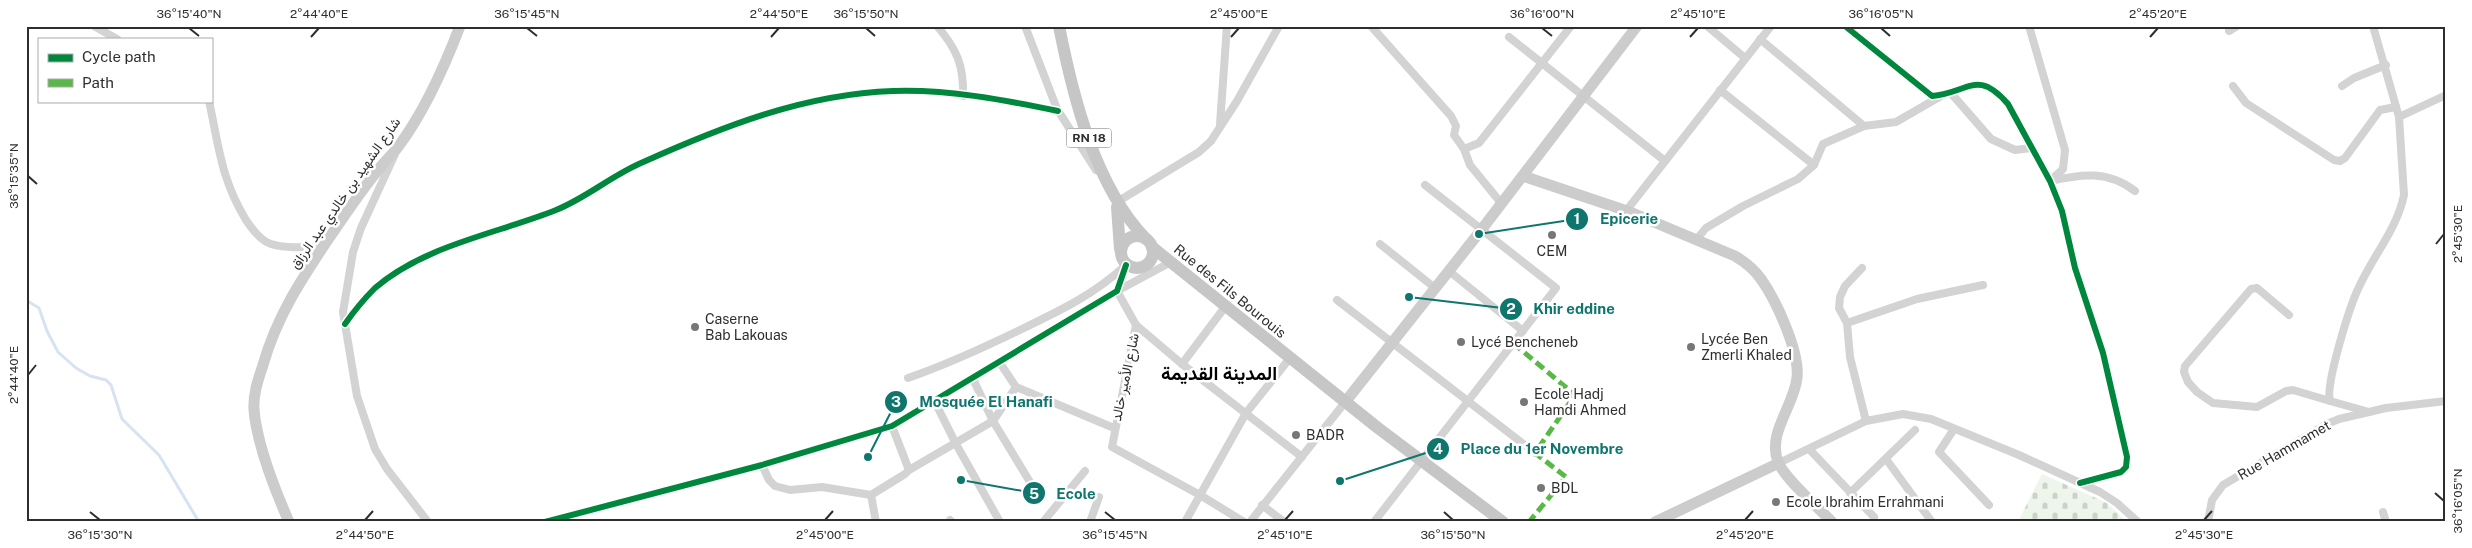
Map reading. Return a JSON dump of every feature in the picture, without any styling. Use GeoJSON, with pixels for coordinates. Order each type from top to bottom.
{"type":"FeatureCollection","features":[{"type":"Feature","properties":{"kind":"main road","name":"RN 18"},"geometry":{"type":"LineString","coordinates":[[1059,26],[1085,125],[1099,167],[1129,221],[1149,243]]}},
{"type":"Feature","properties":{"kind":"main road"},"geometry":{"type":"LineString","coordinates":[[1117,202],[1120,249],[1121,258],[1126,265],[1136,269],[1146,266],[1152,258],[1149,243],[1130,237],[1120,249]]}},
{"type":"Feature","properties":{"kind":"main road","name":"Rue des Fils Bourouis"},"geometry":{"type":"LineString","coordinates":[[1149,243],[1225,307],[1290,358]]}},
{"type":"Feature","properties":{"kind":"main road","name":"RN 18"},"geometry":{"type":"LineString","coordinates":[[1290,358],[1420,460],[1503,522]]}},
{"type":"Feature","properties":{"kind":"street"},"geometry":{"type":"LineString","coordinates":[[94,26],[115,38]]}},
{"type":"Feature","properties":{"kind":"street","name":"شارع الشهيد بن خالدي عبد الرزاق"},"geometry":{"type":"LineString","coordinates":[[289,522],[276,491],[254,410],[255,390],[270,338],[285,306],[324,246],[354,202],[398,148],[447,61],[460,26]]}},
{"type":"Feature","properties":{"kind":"street"},"geometry":{"type":"LineString","coordinates":[[937,26],[951,42],[962,66],[963,96]]}},
{"type":"Feature","properties":{"kind":"street"},"geometry":{"type":"LineString","coordinates":[[1025,26],[1058,110],[1117,202],[1199,152],[1211,141],[1220,124],[1237,101],[1279,26]]}},
{"type":"Feature","properties":{"kind":"street"},"geometry":{"type":"LineString","coordinates":[[1220,124],[1227,26]]}},
{"type":"Feature","properties":{"kind":"street"},"geometry":{"type":"LineString","coordinates":[[1371,26],[1451,116],[1456,126],[1454,135],[1464,150],[1470,165],[1501,203]]}},
{"type":"Feature","properties":{"kind":"street"},"geometry":{"type":"LineString","coordinates":[[1464,150],[1479,143],[1571,26]]}},
{"type":"Feature","properties":{"kind":"street"},"geometry":{"type":"LineString","coordinates":[[1250,522],[1482,229],[1584,98],[1637,26]]}},
{"type":"Feature","properties":{"kind":"street"},"geometry":{"type":"LineString","coordinates":[[1707,26],[1745,58]]}},
{"type":"Feature","properties":{"kind":"street"},"geometry":{"type":"LineString","coordinates":[[1626,211],[1771,26]]}},
{"type":"Feature","properties":{"kind":"street"},"geometry":{"type":"LineString","coordinates":[[1844,26],[1932,96],[1973,85],[1986,84],[2008,104],[2050,181],[2062,211],[2073,261],[2103,353],[2127,457],[2126,467],[2121,472],[2080,483]]}},
{"type":"Feature","properties":{"kind":"street"},"geometry":{"type":"LineString","coordinates":[[2038,26],[2029,28],[2065,150],[2063,169],[2050,181]]}},
{"type":"Feature","properties":{"kind":"street"},"geometry":{"type":"LineString","coordinates":[[2229,31],[2237,26]]}},
{"type":"Feature","properties":{"kind":"street"},"geometry":{"type":"LineString","coordinates":[[2330,401],[2328,395],[2334,366],[2358,289],[2382,248],[2402,205],[2404,195],[2399,117],[2386,66],[2373,26]]}},
{"type":"Feature","properties":{"kind":"street"},"geometry":{"type":"LineString","coordinates":[[1509,37],[1665,161]]}},
{"type":"Feature","properties":{"kind":"street"},"geometry":{"type":"LineString","coordinates":[[1760,40],[1864,126]]}},
{"type":"Feature","properties":{"kind":"street"},"geometry":{"type":"LineString","coordinates":[[2342,86],[2354,78],[2386,66]]}},
{"type":"Feature","properties":{"kind":"street"},"geometry":{"type":"LineString","coordinates":[[2233,86],[2246,104],[2334,160],[2340,161],[2345,158],[2380,110],[2396,107]]}},
{"type":"Feature","properties":{"kind":"street"},"geometry":{"type":"LineString","coordinates":[[1720,90],[1814,165]]}},
{"type":"Feature","properties":{"kind":"street"},"geometry":{"type":"LineString","coordinates":[[345,324],[374,289],[407,266],[486,233],[558,209],[625,170],[755,116],[858,94],[925,91],[1016,102],[1058,110]]}},
{"type":"Feature","properties":{"kind":"street"},"geometry":{"type":"LineString","coordinates":[[1696,240],[1706,228],[1743,206],[1798,179],[1814,165],[1823,144],[1864,126],[1896,122],[1949,92]]}},
{"type":"Feature","properties":{"kind":"street"},"geometry":{"type":"LineString","coordinates":[[1949,92],[1991,140],[2015,150],[2031,148]]}},
{"type":"Feature","properties":{"kind":"street"},"geometry":{"type":"LineString","coordinates":[[2399,117],[2446,95]]}},
{"type":"Feature","properties":{"kind":"street"},"geometry":{"type":"LineString","coordinates":[[209,102],[220,159],[231,196],[252,230],[269,243],[290,247],[324,246]]}},
{"type":"Feature","properties":{"kind":"street"},"geometry":{"type":"LineString","coordinates":[[398,148],[361,228],[353,252],[343,312],[357,396],[374,449],[386,469],[428,522]]}},
{"type":"Feature","properties":{"kind":"street"},"geometry":{"type":"LineString","coordinates":[[2050,181],[2074,175],[2117,178],[2134,191]]}},
{"type":"Feature","properties":{"kind":"street"},"geometry":{"type":"LineString","coordinates":[[1523,176],[1626,211],[1735,256],[1748,264],[1771,295],[1788,334],[1796,364],[1797,377],[1793,395],[1778,431],[1776,449],[1779,463],[1832,522]]}},
{"type":"Feature","properties":{"kind":"street"},"geometry":{"type":"LineString","coordinates":[[1378,520],[1420,460],[1467,403],[1556,288],[1426,185]]}},
{"type":"Feature","properties":{"kind":"street"},"geometry":{"type":"LineString","coordinates":[[1380,244],[1435,288]]}},
{"type":"Feature","properties":{"kind":"street"},"geometry":{"type":"LineString","coordinates":[[545,522],[762,466],[892,426],[1000,363],[1117,291],[1170,262]]}},
{"type":"Feature","properties":{"kind":"street"},"geometry":{"type":"LineString","coordinates":[[1126,265],[1117,291],[1136,325],[1182,364],[1302,457]]}},
{"type":"Feature","properties":{"kind":"street"},"geometry":{"type":"LineString","coordinates":[[908,378],[953,363],[1080,300],[1101,287],[1126,265]]}},
{"type":"Feature","properties":{"kind":"street"},"geometry":{"type":"LineString","coordinates":[[1862,268],[1845,286],[1840,297],[1839,308],[1847,323],[1850,357],[1866,422]]}},
{"type":"Feature","properties":{"kind":"street"},"geometry":{"type":"LineString","coordinates":[[1449,271],[1523,331]]}},
{"type":"Feature","properties":{"kind":"street"},"geometry":{"type":"LineString","coordinates":[[1847,323],[1917,300],[1983,285]]}},
{"type":"Feature","properties":{"kind":"street"},"geometry":{"type":"LineString","coordinates":[[2289,315],[2257,288],[2251,289],[2185,366],[2188,382],[2197,392],[2213,404],[2257,407],[2286,391],[2293,390],[2369,412]]}},
{"type":"Feature","properties":{"kind":"street"},"geometry":{"type":"LineString","coordinates":[[1337,300],[1467,403],[1535,453]]}},
{"type":"Feature","properties":{"kind":"street"},"geometry":{"type":"LineString","coordinates":[[1182,364],[1225,307]]}},
{"type":"Feature","properties":{"kind":"street","name":"شارع الأمير خالد"},"geometry":{"type":"LineString","coordinates":[[1114,428],[1136,325]]}},
{"type":"Feature","properties":{"kind":"street"},"geometry":{"type":"LineString","coordinates":[[1185,522],[1246,413],[1290,358]]}},
{"type":"Feature","properties":{"kind":"street"},"geometry":{"type":"LineString","coordinates":[[1000,363],[1016,387],[1114,428],[1112,447],[1200,494],[1244,522]]}},
{"type":"Feature","properties":{"kind":"street"},"geometry":{"type":"LineString","coordinates":[[973,379],[993,421],[1030,482]]}},
{"type":"Feature","properties":{"kind":"street"},"geometry":{"type":"LineString","coordinates":[[762,466],[769,480],[776,486],[790,490],[822,487],[872,495],[909,470],[993,421],[1016,387]]}},
{"type":"Feature","properties":{"kind":"street","name":"Rue Hammamet"},"geometry":{"type":"LineString","coordinates":[[2208,522],[2212,500],[2223,486],[2327,424],[2369,412],[2446,401]]}},
{"type":"Feature","properties":{"kind":"street"},"geometry":{"type":"LineString","coordinates":[[935,402],[956,444],[1000,522]]}},
{"type":"Feature","properties":{"kind":"street"},"geometry":{"type":"LineString","coordinates":[[1655,522],[1866,422],[1903,414],[1931,419],[2019,455],[2080,483],[2117,503],[2138,522]]}},
{"type":"Feature","properties":{"kind":"street"},"geometry":{"type":"LineString","coordinates":[[892,426],[909,470]]}},
{"type":"Feature","properties":{"kind":"street"},"geometry":{"type":"LineString","coordinates":[[1954,429],[1939,452],[1988,505]]}},
{"type":"Feature","properties":{"kind":"street"},"geometry":{"type":"LineString","coordinates":[[1850,492],[1915,430]]}},
{"type":"Feature","properties":{"kind":"street"},"geometry":{"type":"LineString","coordinates":[[1809,449],[1874,517]]}},
{"type":"Feature","properties":{"kind":"street"},"geometry":{"type":"LineString","coordinates":[[1886,459],[1932,522]]}},
{"type":"Feature","properties":{"kind":"street"},"geometry":{"type":"LineString","coordinates":[[1043,522],[1085,471]]}},
{"type":"Feature","properties":{"kind":"street"},"geometry":{"type":"LineString","coordinates":[[872,495],[876,522]]}},
{"type":"Feature","properties":{"kind":"street"},"geometry":{"type":"LineString","coordinates":[[1093,521],[1099,497]]}},
{"type":"Feature","properties":{"kind":"street"},"geometry":{"type":"LineString","coordinates":[[1262,505],[1284,522]]}},
{"type":"Feature","properties":{"kind":"street"},"geometry":{"type":"LineString","coordinates":[[2383,512],[2386,522]]}},
{"type":"Feature","properties":{"kind":"green space"},"geometry":{"type":"Polygon","coordinates":[[[2042,474],[2107,503],[2127,522],[2018,522],[2042,474]]]}},
{"type":"Feature","properties":{"kind":"waterway"},"geometry":{"type":"LineString","coordinates":[[26,300],[39,308],[47,331],[58,352],[76,368],[90,376],[106,380],[111,385],[122,419],[159,455],[199,522]]}},
{"type":"Feature","properties":{"kind":"marked path"},"geometry":{"type":"LineString","coordinates":[[1513,343],[1575,395],[1535,453],[1566,477],[1529,522]]}},
{"type":"Feature","properties":{"kind":"cycle path"},"geometry":{"type":"LineString","coordinates":[[1845,26],[1932,96],[1972,85],[1988,87],[1997,93],[2008,104],[2050,181],[2062,211],[2075,268],[2103,353],[2127,457],[2126,467],[2121,472],[2080,483]]}},
{"type":"Feature","properties":{"kind":"cycle path"},"geometry":{"type":"LineString","coordinates":[[345,324],[375,288],[395,273],[416,261],[462,242],[556,210],[641,163],[732,125],[764,115],[827,98],[893,91],[934,92],[997,99],[1058,111]]}},
{"type":"Feature","properties":{"kind":"cycle path"},"geometry":{"type":"LineString","coordinates":[[545,522],[762,465],[892,426],[1117,291],[1126,265]]}},
{"type":"Feature","properties":{"kind":"place","name":"Epicerie"},"geometry":{"type":"Point","coordinates":[1479,234]}},
{"type":"Feature","properties":{"kind":"place","name":"CEM"},"geometry":{"type":"Point","coordinates":[1552,235]}},
{"type":"Feature","properties":{"kind":"place","name":"Khir eddine"},"geometry":{"type":"Point","coordinates":[1409,297]}},
{"type":"Feature","properties":{"kind":"place","name":"Caserne Bab Lakouas"},"geometry":{"type":"Point","coordinates":[695,327]}},
{"type":"Feature","properties":{"kind":"place","name":"Lycé Bencheneb"},"geometry":{"type":"Point","coordinates":[1461,342]}},
{"type":"Feature","properties":{"kind":"place","name":"Lycée Ben Zmerli Khaled"},"geometry":{"type":"Point","coordinates":[1691,347]}},
{"type":"Feature","properties":{"kind":"place","name":"Ecole Hadj Hamdi Ahmed"},"geometry":{"type":"Point","coordinates":[1524,402]}},
{"type":"Feature","properties":{"kind":"place","name":"BADR"},"geometry":{"type":"Point","coordinates":[1296,435]}},
{"type":"Feature","properties":{"kind":"place","name":"Mosquée El Hanafi"},"geometry":{"type":"Point","coordinates":[868,457]}},
{"type":"Feature","properties":{"kind":"place","name":"Ecole"},"geometry":{"type":"Point","coordinates":[961,480]}},
{"type":"Feature","properties":{"kind":"place","name":"Place du 1er Novembre"},"geometry":{"type":"Point","coordinates":[1340,481]}},
{"type":"Feature","properties":{"kind":"place","name":"BDL"},"geometry":{"type":"Point","coordinates":[1541,488]}},
{"type":"Feature","properties":{"kind":"place","name":"Ecole Ibrahim Errahmani"},"geometry":{"type":"Point","coordinates":[1776,502]}},
{"type":"Feature","properties":{"kind":"district","name":"المدينة القديمة"},"geometry":{"type":"Point","coordinates":[1219,373]}}]}
